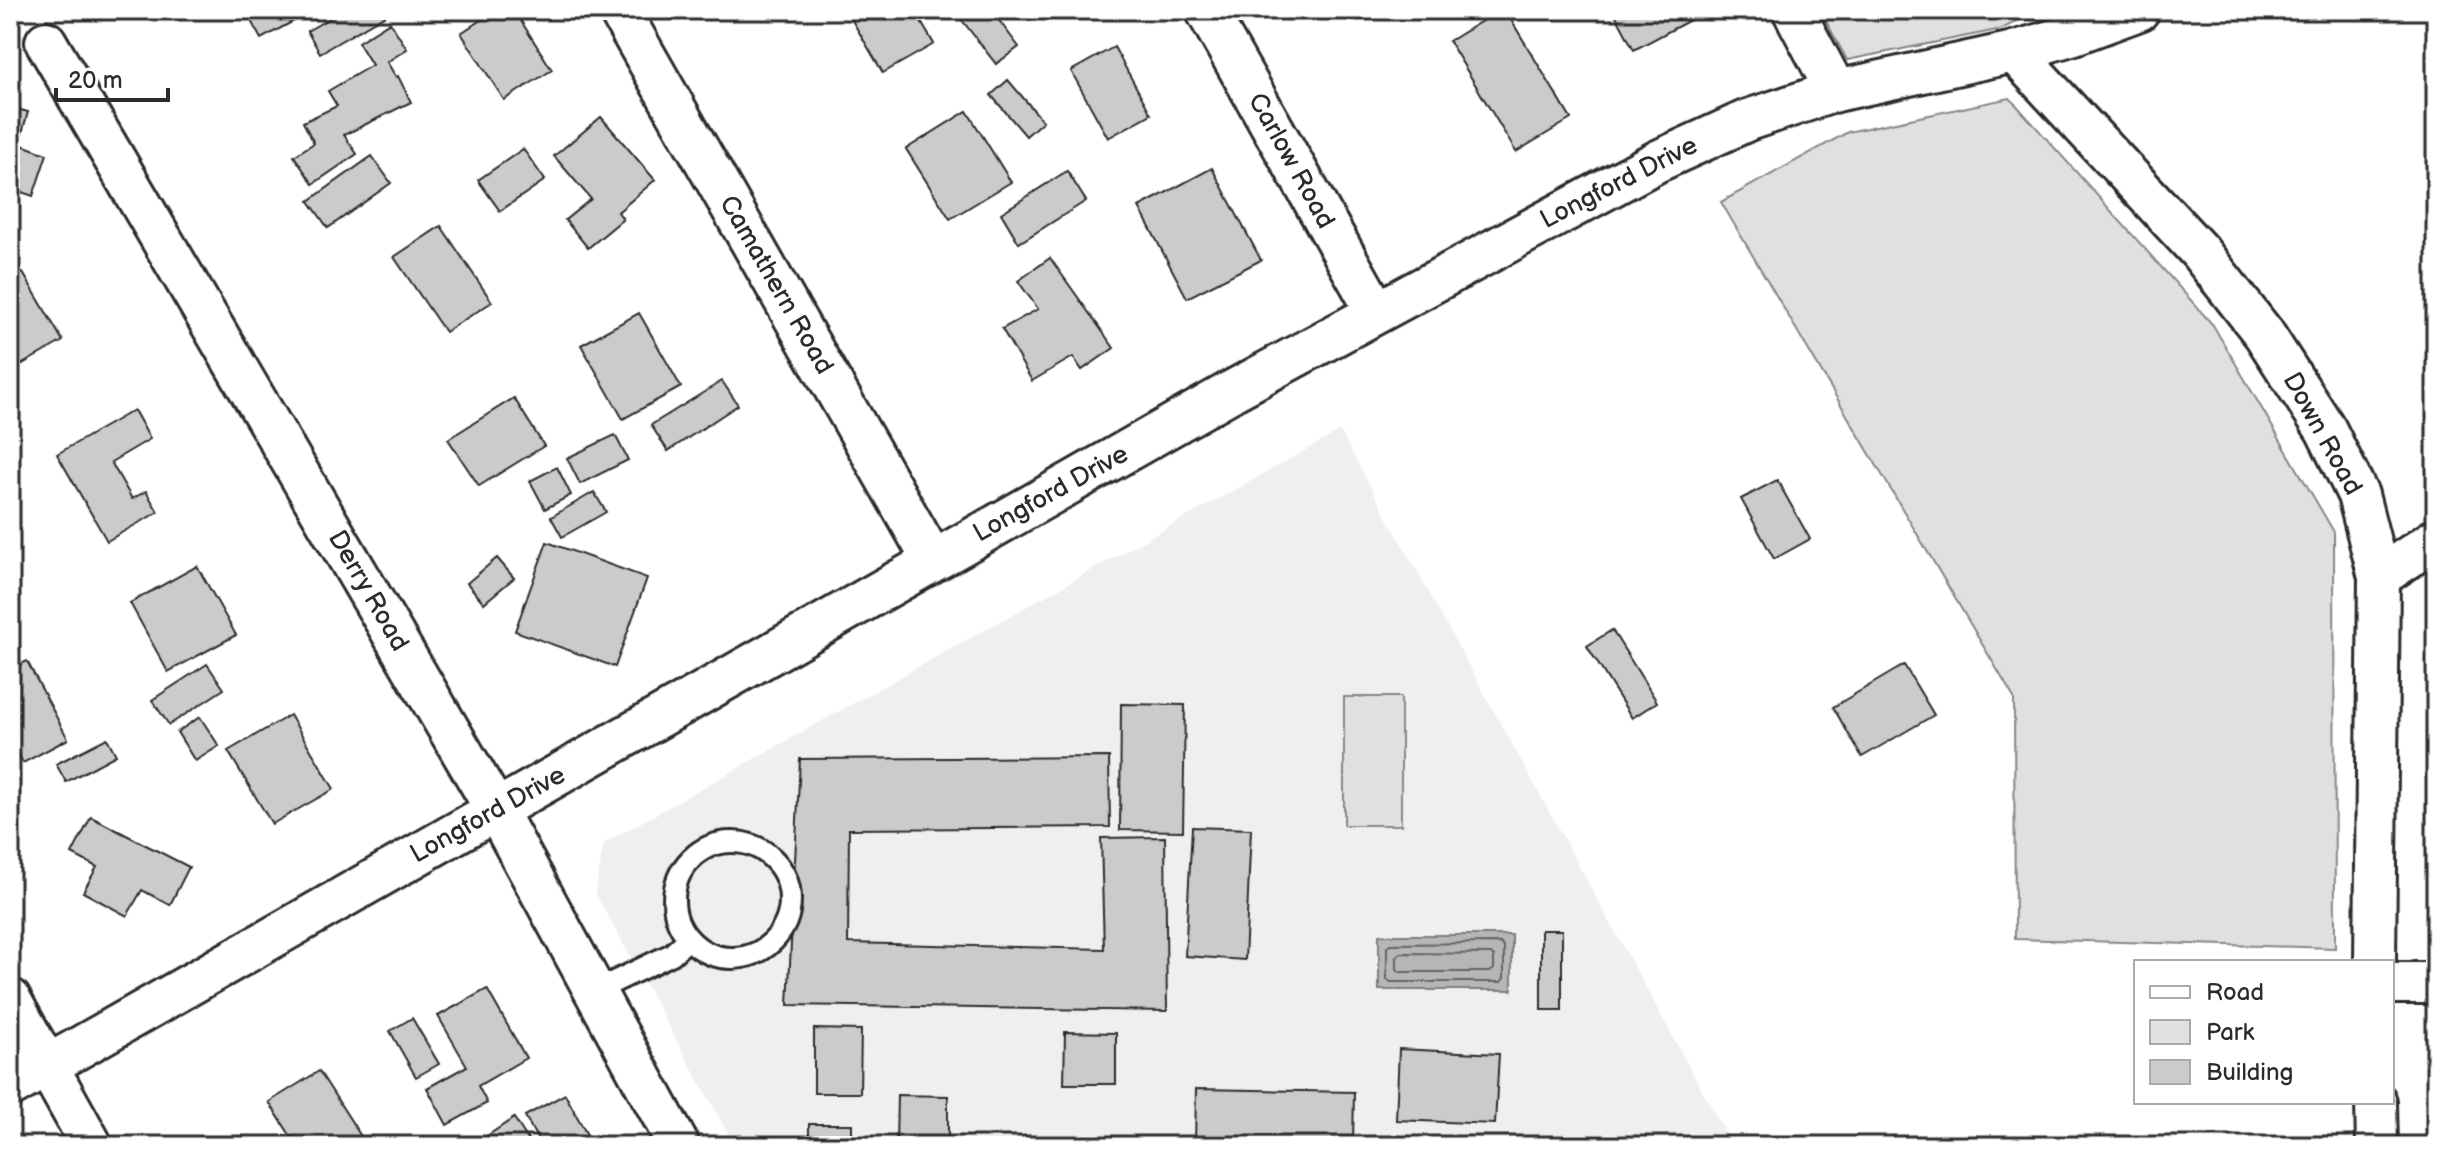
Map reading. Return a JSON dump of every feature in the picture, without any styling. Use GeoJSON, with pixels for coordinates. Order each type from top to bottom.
{"type":"FeatureCollection","features":[{"type":"Feature","properties":{"kind":"street","name":"Camathern Road"},"geometry":{"type":"LineString","coordinates":[[619,10],[932,559]]}},
{"type":"Feature","properties":{"kind":"street","name":"Carlow Road"},"geometry":{"type":"LineString","coordinates":[[1206,10],[1376,311]]}},
{"type":"Feature","properties":{"kind":"street"},"geometry":{"type":"LineString","coordinates":[[1793,10],[1836,91]]}},
{"type":"Feature","properties":{"kind":"street","name":"Longford Drive"},"geometry":{"type":"LineString","coordinates":[[10,1087],[932,559],[1376,311],[1701,140],[1748,120],[1836,91],[2014,52],[2139,10]]}},
{"type":"Feature","properties":{"kind":"street","name":"Derry Road"},"geometry":{"type":"LineString","coordinates":[[46,42],[496,810],[679,1146]]}},
{"type":"Feature","properties":{"kind":"street","name":"Down Road"},"geometry":{"type":"LineString","coordinates":[[2014,52],[2199,251],[2264,334],[2326,430],[2358,495],[2379,577],[2375,960]]}},
{"type":"Feature","properties":{"kind":"street"},"geometry":{"type":"LineString","coordinates":[[2379,577],[2436,539]]}},
{"type":"Feature","properties":{"kind":"street"},"geometry":{"type":"LineString","coordinates":[[2394,983],[2436,983]]}},
{"type":"Feature","properties":{"kind":"street"},"geometry":{"type":"LineString","coordinates":[[10,999],[92,1146]]}},
{"type":"Feature","properties":{"kind":"street"},"geometry":{"type":"LineString","coordinates":[[2376,1104],[2377,1146]]}},
{"type":"Feature","properties":{"kind":"lane"},"geometry":{"type":"LineString","coordinates":[[737,842],[757,848],[772,858],[786,882],[789,909],[783,927],[772,942],[757,953],[720,957],[702,950],[688,939],[677,921],[673,902],[676,883],[685,865],[699,852],[717,844],[737,842]]}},
{"type":"Feature","properties":{"kind":"lane"},"geometry":{"type":"LineString","coordinates":[[595,991],[672,954],[688,939]]}},
{"type":"Feature","properties":{"kind":"shaded area"},"geometry":{"type":"Polygon","coordinates":[[[1340,431],[1731,1143],[1873,1146],[735,1146],[595,893],[604,843],[1340,431]]]}},
{"type":"Feature","properties":{"kind":"green space"},"geometry":{"type":"Polygon","coordinates":[[[1820,10],[2038,10],[2002,29],[1847,60],[1820,10]]]}},
{"type":"Feature","properties":{"kind":"green space"},"geometry":{"type":"Polygon","coordinates":[[[2010,98],[2213,325],[2334,532],[2335,948],[2015,939],[2014,698],[1721,202],[1848,132],[2010,98]]]}},
{"type":"Feature","properties":{"kind":"green space"},"geometry":{"type":"Polygon","coordinates":[[[1344,697],[1401,697],[1401,825],[1344,825],[1344,697]]]}},
{"type":"Feature","properties":{"kind":"water"},"geometry":{"type":"Polygon","coordinates":[[[1379,935],[1512,935],[1512,990],[1379,990],[1379,935]]]}},
{"type":"Feature","properties":{"kind":"building"},"geometry":{"type":"Polygon","coordinates":[[[245,10],[314,10],[261,39],[245,10]]]}},
{"type":"Feature","properties":{"kind":"building"},"geometry":{"type":"Polygon","coordinates":[[[344,10],[385,10],[387,14],[320,53],[307,31],[344,10]]]}},
{"type":"Feature","properties":{"kind":"building"},"geometry":{"type":"Polygon","coordinates":[[[496,10],[514,10],[552,70],[504,100],[461,33],[496,10]]]}},
{"type":"Feature","properties":{"kind":"building"},"geometry":{"type":"Polygon","coordinates":[[[846,10],[914,10],[934,44],[883,73],[846,10]]]}},
{"type":"Feature","properties":{"kind":"building"},"geometry":{"type":"Polygon","coordinates":[[[964,10],[991,10],[1019,47],[996,64],[958,15],[964,10]]]}},
{"type":"Feature","properties":{"kind":"building"},"geometry":{"type":"Polygon","coordinates":[[[1500,10],[1505,10],[1571,119],[1516,152],[1449,41],[1500,10]]]}},
{"type":"Feature","properties":{"kind":"building"},"geometry":{"type":"Polygon","coordinates":[[[1613,10],[1685,10],[1690,20],[1634,50],[1613,10]]]}},
{"type":"Feature","properties":{"kind":"building"},"geometry":{"type":"Polygon","coordinates":[[[390,22],[407,49],[387,62],[411,102],[344,135],[357,154],[313,184],[294,156],[314,143],[303,122],[337,106],[328,91],[372,65],[358,42],[390,22]]]}},
{"type":"Feature","properties":{"kind":"building"},"geometry":{"type":"Polygon","coordinates":[[[1114,47],[1151,114],[1108,138],[1071,71],[1114,47]]]}},
{"type":"Feature","properties":{"kind":"building"},"geometry":{"type":"Polygon","coordinates":[[[1008,80],[1043,121],[1026,136],[991,95],[1008,80]]]}},
{"type":"Feature","properties":{"kind":"building"},"geometry":{"type":"Polygon","coordinates":[[[10,107],[28,112],[19,144],[47,154],[33,196],[10,188],[10,107]]]}},
{"type":"Feature","properties":{"kind":"building"},"geometry":{"type":"Polygon","coordinates":[[[967,111],[1011,182],[950,219],[906,149],[967,111]]]}},
{"type":"Feature","properties":{"kind":"building"},"geometry":{"type":"Polygon","coordinates":[[[601,117],[655,180],[618,212],[623,219],[588,248],[565,220],[591,199],[554,156],[601,117]]]}},
{"type":"Feature","properties":{"kind":"building"},"geometry":{"type":"Polygon","coordinates":[[[523,149],[545,180],[500,211],[478,180],[523,149]]]}},
{"type":"Feature","properties":{"kind":"building"},"geometry":{"type":"Polygon","coordinates":[[[372,156],[391,183],[328,228],[309,201],[372,156]]]}},
{"type":"Feature","properties":{"kind":"building"},"geometry":{"type":"Polygon","coordinates":[[[1212,168],[1261,260],[1187,298],[1139,207],[1212,168]]]}},
{"type":"Feature","properties":{"kind":"building"},"geometry":{"type":"Polygon","coordinates":[[[1067,171],[1086,201],[1019,243],[1001,213],[1067,171]]]}},
{"type":"Feature","properties":{"kind":"building"},"geometry":{"type":"Polygon","coordinates":[[[441,226],[492,302],[445,332],[394,257],[441,226]]]}},
{"type":"Feature","properties":{"kind":"building"},"geometry":{"type":"Polygon","coordinates":[[[1050,258],[1114,348],[1082,370],[1073,357],[1032,381],[1002,329],[1038,309],[1018,281],[1050,258]]]}},
{"type":"Feature","properties":{"kind":"building"},"geometry":{"type":"Polygon","coordinates":[[[23,273],[63,341],[10,371],[10,280],[23,273]]]}},
{"type":"Feature","properties":{"kind":"building"},"geometry":{"type":"Polygon","coordinates":[[[639,313],[681,387],[623,419],[581,345],[639,313]]]}},
{"type":"Feature","properties":{"kind":"building"},"geometry":{"type":"Polygon","coordinates":[[[722,381],[738,405],[668,451],[651,425],[722,381]]]}},
{"type":"Feature","properties":{"kind":"building"},"geometry":{"type":"Polygon","coordinates":[[[514,398],[544,446],[479,486],[448,439],[514,398]]]}},
{"type":"Feature","properties":{"kind":"building"},"geometry":{"type":"Polygon","coordinates":[[[134,410],[150,439],[111,462],[132,499],[146,491],[158,512],[107,541],[57,454],[134,410]]]}},
{"type":"Feature","properties":{"kind":"building"},"geometry":{"type":"Polygon","coordinates":[[[615,435],[628,460],[580,484],[567,458],[615,435]]]}},
{"type":"Feature","properties":{"kind":"building"},"geometry":{"type":"Polygon","coordinates":[[[557,467],[571,495],[545,509],[530,481],[557,467]]]}},
{"type":"Feature","properties":{"kind":"building"},"geometry":{"type":"Polygon","coordinates":[[[1777,480],[1810,539],[1774,559],[1741,499],[1777,480]]]}},
{"type":"Feature","properties":{"kind":"building"},"geometry":{"type":"Polygon","coordinates":[[[594,492],[606,512],[562,537],[551,517],[594,492]]]}},
{"type":"Feature","properties":{"kind":"building"},"geometry":{"type":"Polygon","coordinates":[[[547,542],[647,578],[615,667],[515,631],[547,542]]]}},
{"type":"Feature","properties":{"kind":"building"},"geometry":{"type":"Polygon","coordinates":[[[497,558],[514,578],[484,603],[467,583],[497,558]]]}},
{"type":"Feature","properties":{"kind":"building"},"geometry":{"type":"Polygon","coordinates":[[[197,566],[236,635],[168,672],[130,603],[197,566]]]}},
{"type":"Feature","properties":{"kind":"building"},"geometry":{"type":"Polygon","coordinates":[[[1612,630],[1657,702],[1632,718],[1587,646],[1612,630]]]}},
{"type":"Feature","properties":{"kind":"building"},"geometry":{"type":"Polygon","coordinates":[[[27,661],[68,739],[23,763],[10,738],[10,670],[27,661]]]}},
{"type":"Feature","properties":{"kind":"building"},"geometry":{"type":"Polygon","coordinates":[[[207,664],[224,689],[169,725],[152,700],[207,664]]]}},
{"type":"Feature","properties":{"kind":"building"},"geometry":{"type":"Polygon","coordinates":[[[1904,665],[1934,715],[1862,757],[1833,707],[1904,665]]]}},
{"type":"Feature","properties":{"kind":"building"},"geometry":{"type":"Polygon","coordinates":[[[1121,704],[1185,705],[1183,831],[1120,830],[1121,704]]]}},
{"type":"Feature","properties":{"kind":"building"},"geometry":{"type":"Polygon","coordinates":[[[290,715],[334,789],[272,824],[228,751],[290,715]]]}},
{"type":"Feature","properties":{"kind":"building"},"geometry":{"type":"Polygon","coordinates":[[[200,717],[219,746],[195,761],[177,732],[200,717]]]}},
{"type":"Feature","properties":{"kind":"building"},"geometry":{"type":"Polygon","coordinates":[[[107,738],[116,755],[66,782],[56,764],[107,738]]]}},
{"type":"Feature","properties":{"kind":"building"},"geometry":{"type":"Polygon","coordinates":[[[1109,757],[1110,827],[849,829],[848,943],[1104,949],[1101,838],[1165,837],[1167,1011],[788,1005],[800,759],[1109,757]]]}},
{"type":"Feature","properties":{"kind":"building"},"geometry":{"type":"Polygon","coordinates":[[[91,817],[189,867],[170,905],[142,890],[127,916],[83,892],[97,867],[72,854],[91,817]]]}},
{"type":"Feature","properties":{"kind":"building"},"geometry":{"type":"Polygon","coordinates":[[[1192,827],[1251,829],[1245,960],[1185,956],[1192,827]]]}},
{"type":"Feature","properties":{"kind":"building"},"geometry":{"type":"Polygon","coordinates":[[[1541,930],[1562,930],[1562,1010],[1541,1010],[1541,930]]]}},
{"type":"Feature","properties":{"kind":"building"},"geometry":{"type":"Polygon","coordinates":[[[487,989],[526,1058],[478,1086],[487,1103],[447,1125],[427,1088],[467,1066],[438,1016],[487,989]]]}},
{"type":"Feature","properties":{"kind":"building"},"geometry":{"type":"Polygon","coordinates":[[[412,1018],[439,1064],[416,1077],[390,1031],[412,1018]]]}},
{"type":"Feature","properties":{"kind":"building"},"geometry":{"type":"Polygon","coordinates":[[[814,1029],[861,1030],[860,1093],[814,1093],[814,1029]]]}},
{"type":"Feature","properties":{"kind":"building"},"geometry":{"type":"Polygon","coordinates":[[[1065,1032],[1116,1033],[1116,1084],[1064,1084],[1065,1032]]]}},
{"type":"Feature","properties":{"kind":"building"},"geometry":{"type":"Polygon","coordinates":[[[1399,1049],[1499,1054],[1495,1124],[1396,1120],[1399,1049]]]}},
{"type":"Feature","properties":{"kind":"building"},"geometry":{"type":"Polygon","coordinates":[[[319,1071],[364,1141],[357,1146],[297,1146],[269,1102],[319,1071]]]}},
{"type":"Feature","properties":{"kind":"building"},"geometry":{"type":"Polygon","coordinates":[[[1196,1089],[1354,1092],[1353,1143],[1259,1142],[1259,1146],[1195,1146],[1196,1089]]]}},
{"type":"Feature","properties":{"kind":"building"},"geometry":{"type":"Polygon","coordinates":[[[565,1094],[593,1146],[541,1146],[525,1116],[565,1094]]]}},
{"type":"Feature","properties":{"kind":"building"},"geometry":{"type":"Polygon","coordinates":[[[897,1095],[948,1096],[948,1146],[896,1146],[897,1095]]]}},
{"type":"Feature","properties":{"kind":"building"},"geometry":{"type":"Polygon","coordinates":[[[514,1118],[532,1146],[494,1146],[487,1136],[514,1118]]]}},
{"type":"Feature","properties":{"kind":"building"},"geometry":{"type":"Polygon","coordinates":[[[809,1124],[852,1124],[852,1146],[809,1146],[809,1124]]]}}]}
